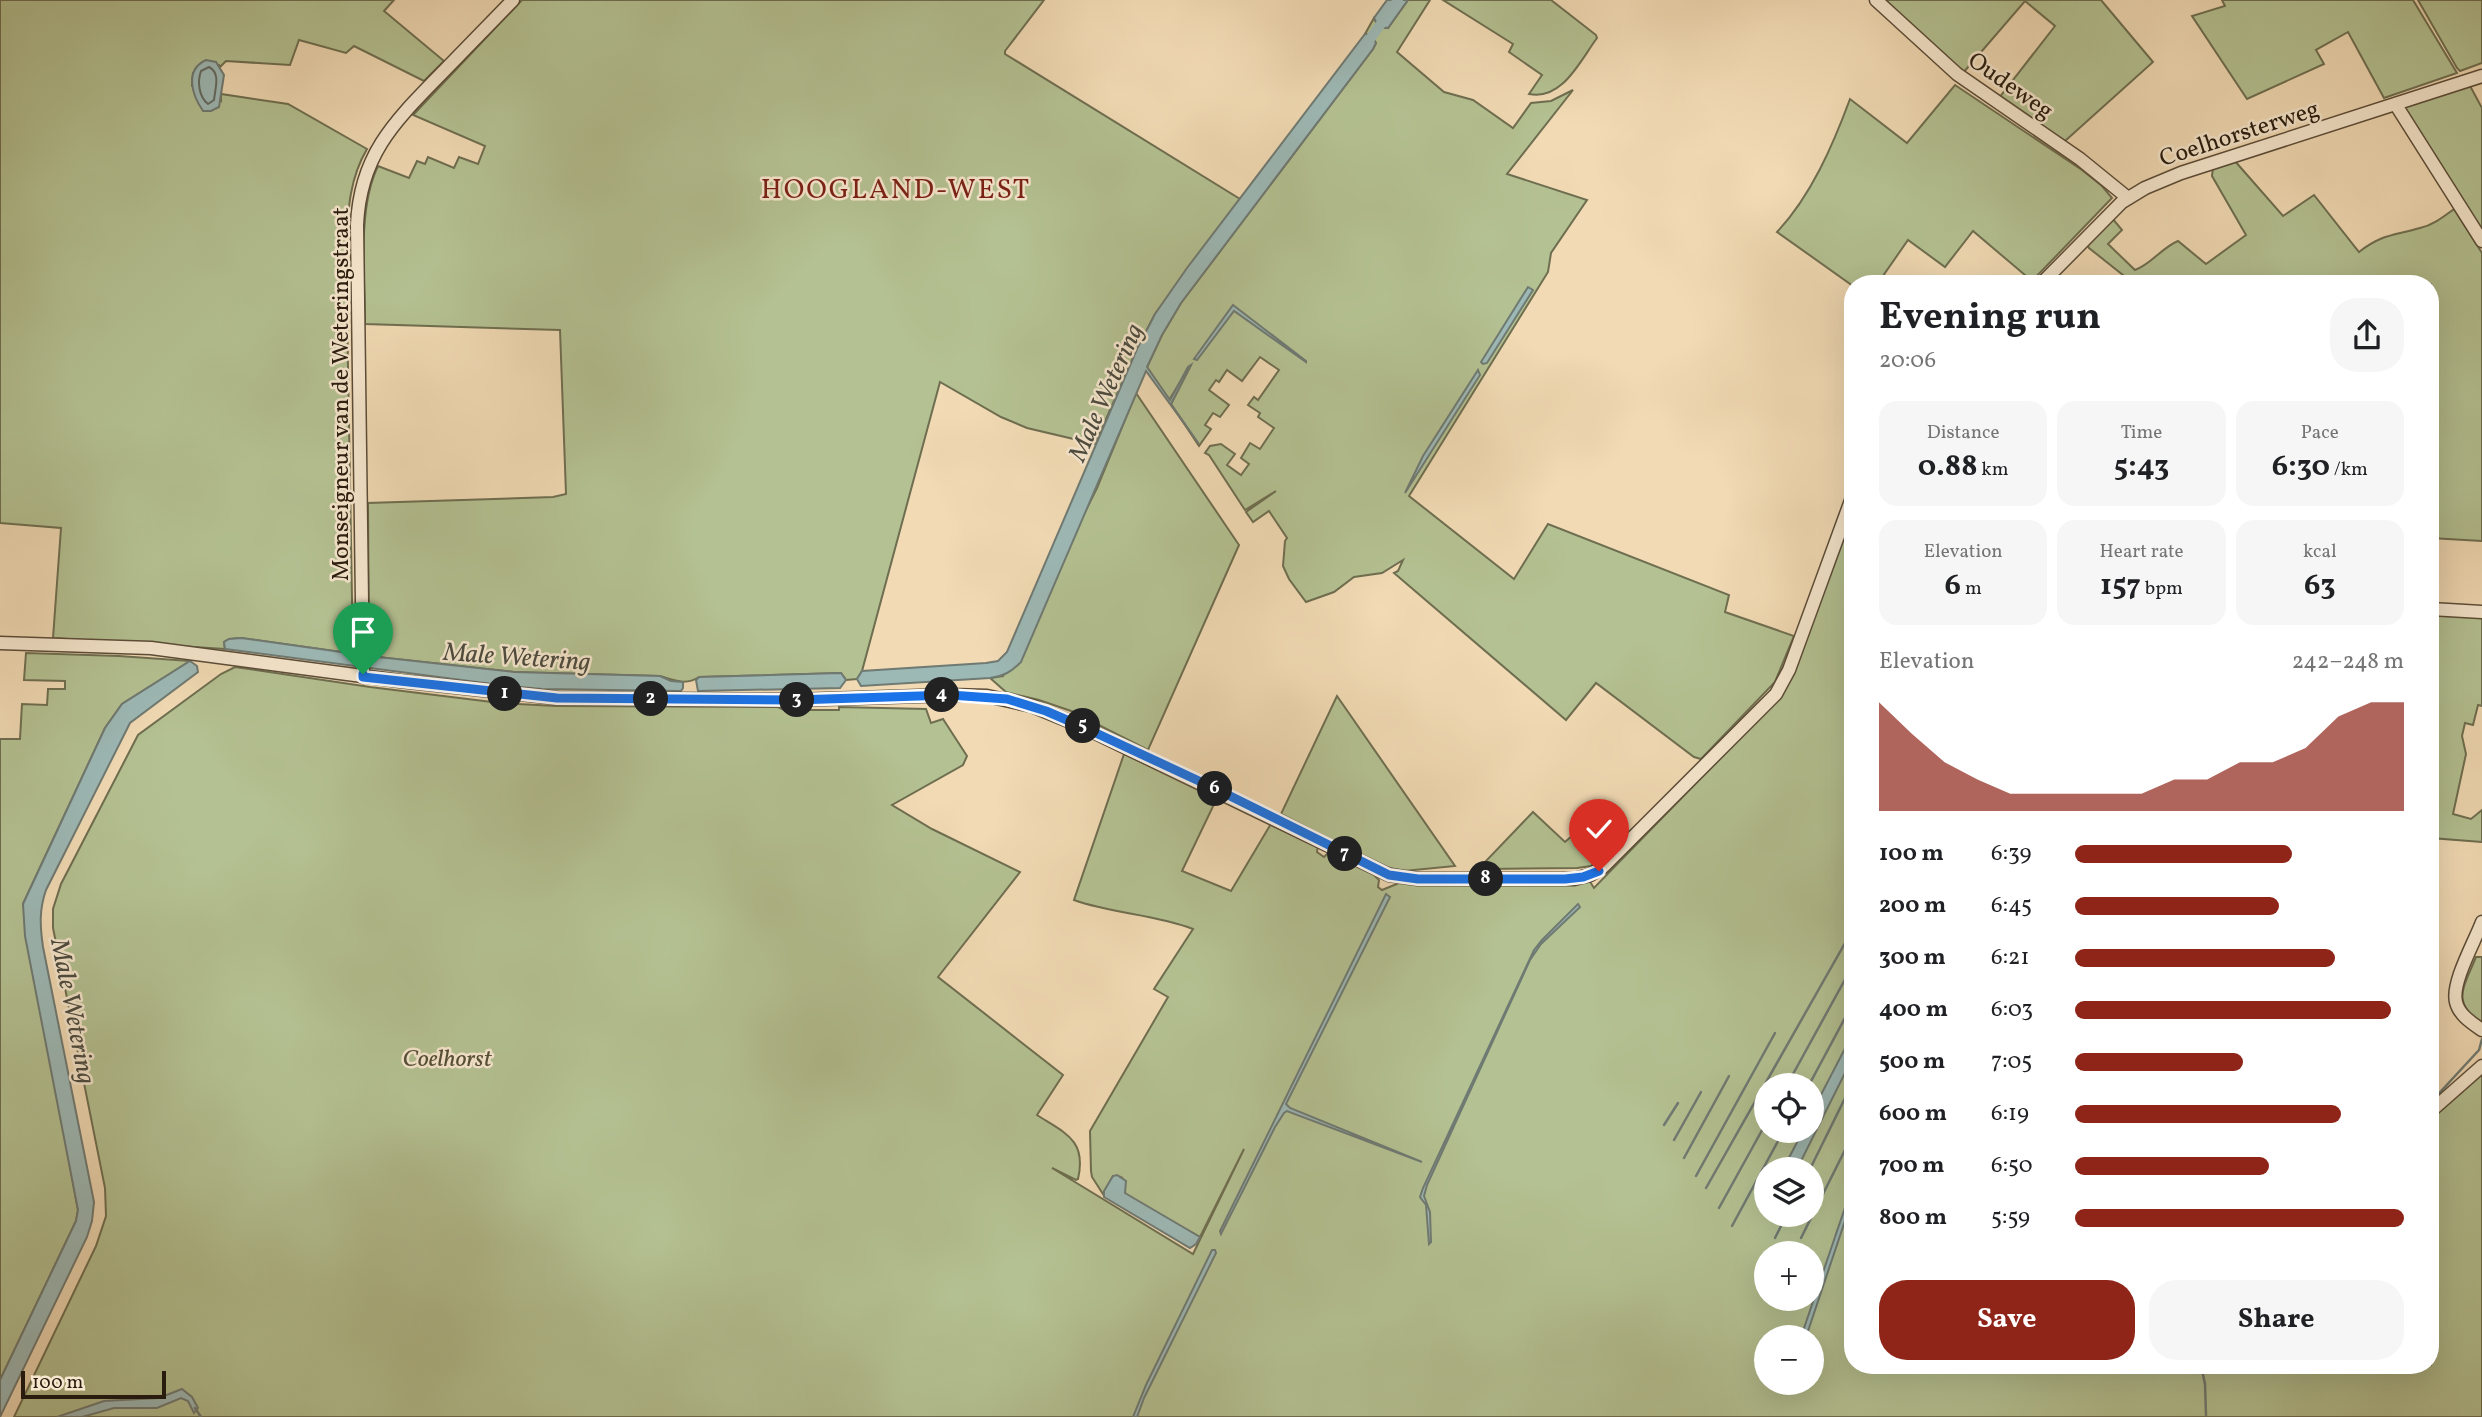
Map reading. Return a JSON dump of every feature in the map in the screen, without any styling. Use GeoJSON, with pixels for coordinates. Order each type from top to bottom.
{"type":"FeatureCollection","features":[{"type":"Feature","properties":{"kind":"street","name":"Monseigneur van de Weteringstraat"},"geometry":{"type":"LineString","coordinates":[[363,675],[357,225],[361,188],[373,156],[393,124],[513,0]]}},
{"type":"Feature","properties":{"kind":"street","name":"Oudeweg"},"geometry":{"type":"LineString","coordinates":[[1876,0],[1957,74],[2080,159],[2128,198]]}},
{"type":"Feature","properties":{"kind":"street","name":"Coelhorsterweg"},"geometry":{"type":"LineString","coordinates":[[2049,275],[2115,208],[2145,188],[2181,173],[2482,76]]}},
{"type":"Feature","properties":{"kind":"street"},"geometry":{"type":"LineString","coordinates":[[2396,104],[2482,241]]}},
{"type":"Feature","properties":{"kind":"street"},"geometry":{"type":"LineString","coordinates":[[0,643],[168,650],[557,698],[795,700],[950,695],[1007,699],[1046,711],[1083,727],[1389,875],[1418,879],[1574,879],[1599,871],[1614,858],[1781,688],[1844,519]]}},
{"type":"Feature","properties":{"kind":"street"},"geometry":{"type":"LineString","coordinates":[[2439,609],[2482,612]]}},
{"type":"Feature","properties":{"kind":"street"},"geometry":{"type":"LineString","coordinates":[[2482,922],[2455,995],[2456,1004],[2462,1014],[2482,1030]]}},
{"type":"Feature","properties":{"kind":"street"},"geometry":{"type":"LineString","coordinates":[[2439,1104],[2482,1066]]}},
{"type":"Feature","properties":{"kind":"green space"},"geometry":{"type":"Polygon","coordinates":[[[0,0],[394,0],[384,11],[444,61],[424,81],[354,46],[346,53],[299,40],[290,65],[226,61],[220,67],[219,65],[193,73],[192,86],[221,101],[221,94],[288,104],[367,149],[353,186],[346,250],[353,657],[348,653],[241,638],[224,642],[225,649],[53,638],[61,528],[0,523],[0,0]]]}},
{"type":"Feature","properties":{"kind":"green space"},"geometry":{"type":"Polygon","coordinates":[[[522,0],[1044,0],[1005,54],[1240,199],[1155,314],[1095,444],[1027,428],[1001,417],[940,382],[862,671],[857,679],[846,680],[841,673],[699,677],[684,682],[660,676],[514,672],[378,657],[369,661],[368,503],[553,497],[566,494],[560,330],[365,324],[365,222],[371,183],[378,166],[409,178],[417,161],[425,164],[428,157],[454,168],[459,157],[478,164],[485,146],[413,115],[522,0]]]}},
{"type":"Feature","properties":{"kind":"green space"},"geometry":{"type":"Polygon","coordinates":[[[1408,0],[1430,0],[1397,52],[1444,92],[1473,100],[1513,128],[1531,103],[1551,101],[1573,90],[1507,174],[1587,200],[1551,253],[1548,272],[1409,496],[1514,579],[1548,524],[1729,595],[1725,612],[1794,636],[1775,682],[1701,759],[1694,757],[1596,683],[1566,720],[1394,573],[1398,571],[1403,560],[1382,573],[1354,577],[1334,592],[1306,602],[1283,566],[1287,538],[1269,511],[1253,522],[1246,512],[1276,491],[1245,510],[1209,455],[1205,453],[1210,446],[1221,444],[1235,454],[1227,465],[1241,475],[1249,464],[1241,458],[1250,443],[1260,449],[1274,428],[1258,417],[1260,413],[1248,405],[1254,397],[1258,400],[1279,370],[1260,357],[1242,381],[1227,370],[1219,382],[1216,380],[1209,390],[1229,405],[1220,417],[1213,413],[1205,425],[1211,429],[1199,446],[1171,404],[1191,365],[1169,400],[1147,367],[1181,303],[1373,49],[1376,43],[1372,36],[1365,34],[1374,18],[1388,28],[1408,0]]]}},
{"type":"Feature","properties":{"kind":"green space"},"geometry":{"type":"Polygon","coordinates":[[[1443,0],[1551,0],[1597,38],[1577,68],[1561,85],[1541,95],[1529,94],[1542,75],[1509,52],[1513,44],[1443,0]]]}},
{"type":"Feature","properties":{"kind":"green space"},"geometry":{"type":"Polygon","coordinates":[[[1883,0],[2101,0],[2153,62],[2065,141],[1999,98],[2055,26],[2025,1],[1963,73],[1883,0]]]}},
{"type":"Feature","properties":{"kind":"green space"},"geometry":{"type":"Polygon","coordinates":[[[2222,0],[2413,0],[2457,73],[2384,98],[2348,32],[2316,50],[2324,64],[2247,99],[2192,16],[2225,6],[2222,0]]]}},
{"type":"Feature","properties":{"kind":"green space"},"geometry":{"type":"Polygon","coordinates":[[[2418,0],[2482,0],[2482,63],[2460,71],[2418,0]]]}},
{"type":"Feature","properties":{"kind":"green space"},"geometry":{"type":"Polygon","coordinates":[[[2469,84],[2482,108],[2482,234],[2402,109],[2469,84]]]}},
{"type":"Feature","properties":{"kind":"green space"},"geometry":{"type":"Polygon","coordinates":[[[1955,85],[2082,170],[2112,198],[2038,275],[2025,275],[1973,231],[1945,267],[1908,240],[1884,275],[1844,275],[1844,280],[1777,232],[1811,186],[1850,99],[1907,143],[1955,85]]]}},
{"type":"Feature","properties":{"kind":"green space"},"geometry":{"type":"Polygon","coordinates":[[[2234,160],[2283,216],[2314,195],[2359,252],[2381,239],[2429,225],[2454,209],[2482,253],[2482,541],[2439,538],[2439,275],[2123,275],[2089,248],[2086,243],[2112,218],[2122,230],[2108,244],[2135,270],[2178,241],[2206,264],[2246,235],[2212,176],[2213,168],[2234,160]]]}},
{"type":"Feature","properties":{"kind":"green space"},"geometry":{"type":"Polygon","coordinates":[[[1136,393],[1239,545],[1148,750],[1071,711],[1006,692],[990,678],[1003,676],[1097,488],[1136,393]]]}},
{"type":"Feature","properties":{"kind":"green space","name":"Coelhorst"},"geometry":{"type":"Polygon","coordinates":[[[1844,532],[1844,1374],[2439,1374],[2439,1109],[2482,1073],[2482,1417],[14,1417],[96,1246],[106,1216],[105,1188],[53,928],[53,909],[61,884],[138,735],[221,674],[235,667],[500,703],[556,706],[778,707],[784,710],[839,710],[839,707],[926,709],[931,723],[943,719],[967,756],[963,765],[892,805],[932,829],[1020,872],[938,977],[1063,1075],[1037,1115],[1065,1133],[1076,1146],[1080,1166],[1078,1179],[1052,1168],[1193,1254],[1244,1149],[1200,1237],[1128,1196],[1121,1177],[1113,1176],[1103,1194],[1091,1171],[1090,1131],[1168,997],[1154,989],[1193,929],[1074,900],[1124,754],[1218,796],[1182,871],[1231,891],[1272,822],[1318,846],[1317,852],[1324,857],[1330,851],[1373,874],[1379,880],[1378,887],[1382,890],[1404,881],[1589,880],[1594,888],[1778,699],[1844,532]]]}},
{"type":"Feature","properties":{"kind":"green space"},"geometry":{"type":"Polygon","coordinates":[[[2439,614],[2482,617],[2482,706],[2478,705],[2473,725],[2465,723],[2462,736],[2466,754],[2453,814],[2471,819],[2482,810],[2482,842],[2439,839],[2439,614]]]}},
{"type":"Feature","properties":{"kind":"green space"},"geometry":{"type":"Polygon","coordinates":[[[26,653],[190,661],[122,704],[105,728],[23,904],[78,1210],[76,1221],[0,1380],[0,739],[20,739],[22,704],[47,705],[48,689],[65,689],[65,681],[24,680],[26,653]]]}},
{"type":"Feature","properties":{"kind":"green space"},"geometry":{"type":"Polygon","coordinates":[[[1337,696],[1455,866],[1404,871],[1381,866],[1281,814],[1337,696]]]}},
{"type":"Feature","properties":{"kind":"green space"},"geometry":{"type":"Polygon","coordinates":[[[1533,812],[1565,842],[1573,835],[1585,842],[1597,841],[1607,852],[1591,866],[1577,868],[1488,869],[1484,863],[1533,812]]]}},
{"type":"Feature","properties":{"kind":"green space"},"geometry":{"type":"Polygon","coordinates":[[[2476,957],[2482,957],[2482,1027],[2466,1009],[2462,995],[2476,957]]]}},
{"type":"Feature","properties":{"kind":"water"},"geometry":{"type":"Polygon","coordinates":[[[1387,0],[1408,0],[1388,28],[1379,26],[1374,18],[1387,0]]]}},
{"type":"Feature","properties":{"kind":"water"},"geometry":{"type":"Polygon","coordinates":[[[1365,34],[1372,36],[1376,43],[1373,49],[1181,303],[1147,367],[1170,400],[1191,365],[1171,404],[1199,444],[1146,371],[1021,662],[1007,673],[990,678],[861,686],[857,679],[862,671],[986,663],[998,661],[1007,652],[1137,349],[1155,314],[1365,34]]]}},
{"type":"Feature","properties":{"kind":"water"},"geometry":{"type":"Polygon","coordinates":[[[206,60],[216,62],[224,75],[219,107],[211,111],[203,111],[192,83],[195,70],[206,60]]]}},
{"type":"Feature","properties":{"kind":"water"},"geometry":{"type":"Polygon","coordinates":[[[1528,287],[1533,290],[1487,363],[1483,364],[1481,362],[1528,287]]]}},
{"type":"Feature","properties":{"kind":"water"},"geometry":{"type":"Polygon","coordinates":[[[1233,305],[1306,362],[1234,311],[1197,360],[1194,359],[1233,305]]]}},
{"type":"Feature","properties":{"kind":"water"},"geometry":{"type":"Polygon","coordinates":[[[1478,370],[1480,375],[1405,493],[1423,456],[1478,370]]]}},
{"type":"Feature","properties":{"kind":"water"},"geometry":{"type":"Polygon","coordinates":[[[241,638],[348,653],[357,662],[378,657],[514,672],[660,676],[683,682],[683,688],[681,691],[542,689],[225,649],[224,642],[241,638]]]}},
{"type":"Feature","properties":{"kind":"water"},"geometry":{"type":"Polygon","coordinates":[[[190,661],[197,666],[198,672],[130,723],[46,890],[42,904],[43,947],[94,1202],[87,1237],[0,1417],[0,1380],[76,1221],[78,1210],[25,936],[23,904],[105,728],[122,704],[190,661]]]}},
{"type":"Feature","properties":{"kind":"water"},"geometry":{"type":"Polygon","coordinates":[[[841,673],[846,680],[840,688],[698,691],[696,680],[699,677],[841,673]]]}},
{"type":"Feature","properties":{"kind":"water"},"geometry":{"type":"Polygon","coordinates":[[[1386,894],[1390,897],[1286,1104],[1290,1108],[1422,1162],[1287,1111],[1275,1127],[1221,1234],[1220,1231],[1386,894]]]}},
{"type":"Feature","properties":{"kind":"water"},"geometry":{"type":"Polygon","coordinates":[[[1578,904],[1580,907],[1541,944],[1530,960],[1427,1185],[1424,1196],[1430,1212],[1429,1244],[1426,1205],[1420,1197],[1423,1188],[1534,950],[1578,904]]]}},
{"type":"Feature","properties":{"kind":"water"},"geometry":{"type":"Polygon","coordinates":[[[1844,1050],[1844,1075],[1824,1115],[1824,1089],[1844,1050]]]}},
{"type":"Feature","properties":{"kind":"water"},"geometry":{"type":"Polygon","coordinates":[[[1797,1143],[1810,1143],[1803,1157],[1789,1157],[1797,1143]]]}},
{"type":"Feature","properties":{"kind":"water"},"geometry":{"type":"Polygon","coordinates":[[[1117,1175],[1126,1181],[1125,1193],[1200,1237],[1196,1244],[1190,1248],[1104,1197],[1104,1191],[1113,1176],[1117,1175]]]}},
{"type":"Feature","properties":{"kind":"water"},"geometry":{"type":"Polygon","coordinates":[[[1844,1210],[1844,1224],[1824,1283],[1824,1269],[1844,1210]]]}},
{"type":"Feature","properties":{"kind":"water"},"geometry":{"type":"Polygon","coordinates":[[[1212,1250],[1216,1253],[1137,1417],[1133,1417],[1146,1385],[1212,1250]]]}},
{"type":"Feature","properties":{"kind":"water"},"geometry":{"type":"Polygon","coordinates":[[[1810,1311],[1815,1311],[1810,1325],[1805,1325],[1810,1311]]]}},
{"type":"Feature","properties":{"kind":"water"},"geometry":{"type":"Polygon","coordinates":[[[182,1389],[192,1397],[198,1408],[194,1413],[188,1401],[181,1398],[157,1408],[114,1408],[82,1417],[57,1417],[104,1401],[159,1398],[182,1389]]]}},
{"type":"Feature","properties":{"kind":"waterway","name":"Male Wetering"},"geometry":{"type":"LineString","coordinates":[[1365,46],[1398,0]]}},
{"type":"Feature","properties":{"kind":"waterway"},"geometry":{"type":"LineString","coordinates":[[1706,1188],[1844,945]]}},
{"type":"Feature","properties":{"kind":"waterway"},"geometry":{"type":"LineString","coordinates":[[1794,1073],[1844,981]]}},
{"type":"Feature","properties":{"kind":"waterway"},"geometry":{"type":"LineString","coordinates":[[1815,1073],[1844,1020]]}},
{"type":"Feature","properties":{"kind":"waterway"},"geometry":{"type":"LineString","coordinates":[[1696,1176],[1775,1033]]}},
{"type":"Feature","properties":{"kind":"waterway"},"geometry":{"type":"LineString","coordinates":[[2439,1093],[2479,1050],[2482,1039]]}},
{"type":"Feature","properties":{"kind":"waterway"},"geometry":{"type":"LineString","coordinates":[[1684,1158],[1729,1076]]}},
{"type":"Feature","properties":{"kind":"waterway"},"geometry":{"type":"LineString","coordinates":[[1674,1140],[1701,1092]]}},
{"type":"Feature","properties":{"kind":"waterway"},"geometry":{"type":"LineString","coordinates":[[1816,1157],[1844,1100]]}},
{"type":"Feature","properties":{"kind":"waterway"},"geometry":{"type":"LineString","coordinates":[[1664,1125],[1678,1103]]}},
{"type":"Feature","properties":{"kind":"waterway"},"geometry":{"type":"LineString","coordinates":[[1719,1208],[1755,1143]]}},
{"type":"Feature","properties":{"kind":"waterway"},"geometry":{"type":"LineString","coordinates":[[1732,1226],[1777,1143]]}},
{"type":"Feature","properties":{"kind":"waterway"},"geometry":{"type":"LineString","coordinates":[[1801,1238],[1844,1152]]}},
{"type":"Feature","properties":{"kind":"waterway"},"geometry":{"type":"LineString","coordinates":[[1775,1238],[1780,1227]]}},
{"type":"Feature","properties":{"kind":"waterway"},"geometry":{"type":"LineString","coordinates":[[2203,1374],[2206,1415]]}},
{"type":"Feature","properties":{"kind":"waterway"},"geometry":{"type":"LineString","coordinates":[[195,1408],[201,1417]]}},
{"type":"Feature","properties":{"kind":"district","name":"HOOGLAND-WEST"},"geometry":{"type":"Point","coordinates":[896,188]}},
{"type":"Feature","properties":{"kind":"route"},"geometry":{"type":"LineString","coordinates":[[363,674],[363,677],[557,698],[795,700],[950,695],[1007,699],[1046,711],[1083,727],[1214,788],[1389,875],[1418,879],[1565,879],[1583,877],[1599,871]]}}]}
